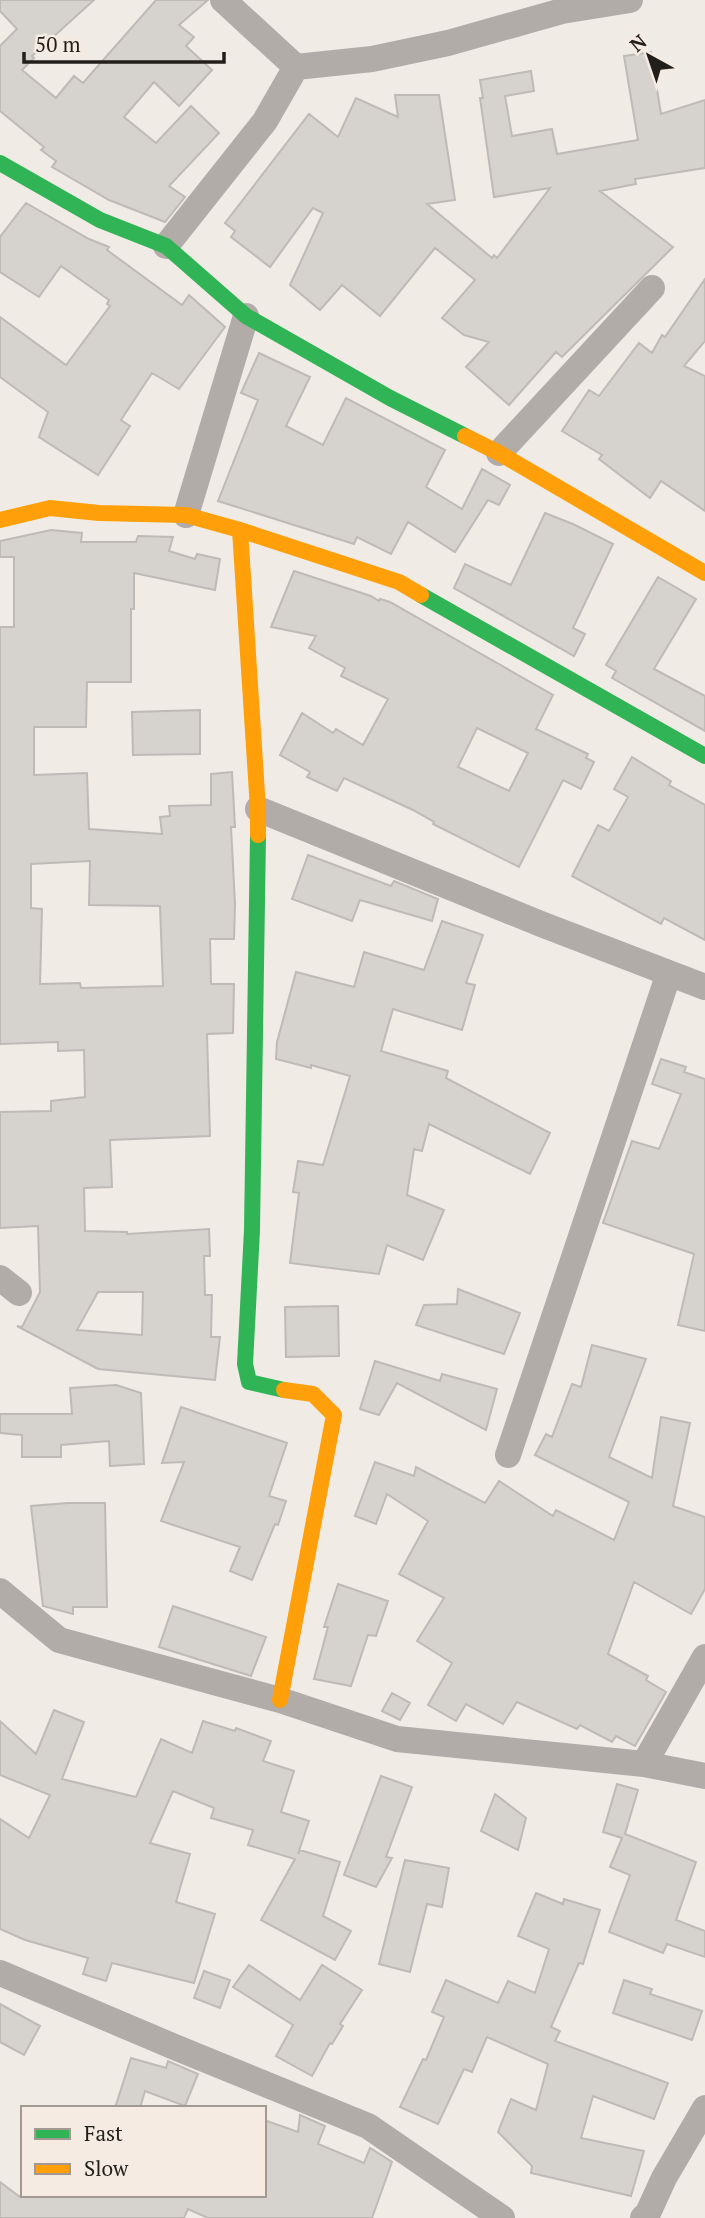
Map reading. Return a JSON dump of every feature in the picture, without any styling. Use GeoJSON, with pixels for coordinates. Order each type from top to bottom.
{"type":"FeatureCollection","features":[{"type":"Feature","properties":{"kind":"street"},"geometry":{"type":"LineString","coordinates":[[223,0],[296,67],[372,59],[435,46],[563,5],[630,0]]}},
{"type":"Feature","properties":{"kind":"street"},"geometry":{"type":"LineString","coordinates":[[166,246],[265,121],[296,67]]}},
{"type":"Feature","properties":{"kind":"street"},"geometry":{"type":"LineString","coordinates":[[0,163],[100,220],[166,246],[246,316],[390,398],[499,453],[705,573]]}},
{"type":"Feature","properties":{"kind":"street"},"geometry":{"type":"LineString","coordinates":[[499,453],[652,288]]}},
{"type":"Feature","properties":{"kind":"street"},"geometry":{"type":"LineString","coordinates":[[186,515],[246,316]]}},
{"type":"Feature","properties":{"kind":"street"},"geometry":{"type":"LineString","coordinates":[[0,520],[50,508],[99,513],[186,515],[399,582],[705,757]]}},
{"type":"Feature","properties":{"kind":"street"},"geometry":{"type":"LineString","coordinates":[[240,530],[258,809],[252,1230],[245,1364],[249,1382],[278,1390],[313,1394],[334,1415],[280,1700]]}},
{"type":"Feature","properties":{"kind":"street"},"geometry":{"type":"LineString","coordinates":[[258,809],[528,919],[705,987]]}},
{"type":"Feature","properties":{"kind":"street"},"geometry":{"type":"LineString","coordinates":[[508,1455],[669,972]]}},
{"type":"Feature","properties":{"kind":"street"},"geometry":{"type":"LineString","coordinates":[[0,1591],[59,1640],[280,1700],[397,1739],[644,1764],[705,1776]]}},
{"type":"Feature","properties":{"kind":"street"},"geometry":{"type":"LineString","coordinates":[[644,1764],[705,1657]]}},
{"type":"Feature","properties":{"kind":"street"},"geometry":{"type":"LineString","coordinates":[[0,1973],[368,2126],[502,2218]]}},
{"type":"Feature","properties":{"kind":"street"},"geometry":{"type":"LineString","coordinates":[[643,2218],[705,2108]]}},
{"type":"Feature","properties":{"kind":"building"},"geometry":{"type":"Polygon","coordinates":[[[0,0],[94,0],[32,56],[34,58],[22,70],[56,98],[74,76],[83,83],[156,0],[208,0],[179,25],[194,37],[186,46],[212,70],[179,106],[154,82],[124,117],[156,143],[191,106],[219,133],[169,186],[185,197],[165,222],[109,200],[52,167],[56,161],[41,150],[44,147],[0,111],[0,46],[17,29],[0,11],[0,0]]]}},
{"type":"Feature","properties":{"kind":"building"},"geometry":{"type":"Polygon","coordinates":[[[651,52],[661,114],[705,100],[705,168],[635,179],[636,184],[600,191],[673,247],[562,357],[556,352],[509,405],[466,367],[489,342],[464,335],[442,318],[475,280],[435,248],[380,316],[342,285],[320,310],[290,285],[323,213],[313,208],[270,267],[231,237],[235,231],[225,223],[309,114],[338,137],[356,98],[398,117],[395,95],[439,95],[455,200],[427,204],[492,258],[494,255],[497,258],[550,188],[494,197],[480,98],[483,98],[480,80],[531,71],[534,91],[505,96],[512,136],[552,129],[557,154],[638,140],[624,56],[651,52]]]}},
{"type":"Feature","properties":{"kind":"building"},"geometry":{"type":"Polygon","coordinates":[[[26,203],[89,239],[109,247],[107,250],[182,305],[189,295],[225,327],[179,389],[152,373],[121,420],[130,426],[98,475],[39,437],[48,412],[0,377],[0,317],[66,365],[110,306],[107,304],[109,300],[61,266],[39,297],[0,272],[0,237],[26,203]]]}},
{"type":"Feature","properties":{"kind":"building"},"geometry":{"type":"Polygon","coordinates":[[[705,279],[705,341],[684,366],[705,376],[705,511],[661,481],[650,498],[599,459],[602,455],[562,431],[589,390],[599,396],[639,343],[652,353],[662,335],[665,337],[705,279]]]}},
{"type":"Feature","properties":{"kind":"building"},"geometry":{"type":"Polygon","coordinates":[[[259,353],[310,377],[286,426],[323,445],[346,398],[445,450],[426,487],[462,509],[482,469],[510,485],[499,505],[488,500],[455,552],[408,522],[391,554],[357,537],[354,544],[218,501],[258,400],[241,393],[259,353]]]}},
{"type":"Feature","properties":{"kind":"building"},"geometry":{"type":"Polygon","coordinates":[[[545,513],[613,544],[573,628],[585,634],[574,656],[454,588],[465,564],[511,585],[545,513]]]}},
{"type":"Feature","properties":{"kind":"building"},"geometry":{"type":"Polygon","coordinates":[[[51,530],[82,533],[81,542],[136,542],[138,536],[173,537],[169,551],[195,559],[197,554],[220,559],[215,590],[134,573],[131,682],[87,682],[86,727],[34,727],[34,775],[87,773],[89,829],[162,834],[160,817],[170,816],[169,806],[211,805],[211,774],[232,772],[235,827],[231,827],[234,939],[210,939],[211,984],[234,984],[233,1033],[207,1034],[210,1136],[110,1140],[112,1187],[84,1188],[85,1231],[127,1234],[209,1229],[210,1256],[204,1256],[205,1295],[212,1295],[211,1337],[220,1337],[215,1380],[98,1369],[17,1326],[22,1327],[40,1292],[38,1226],[0,1228],[0,1112],[51,1111],[51,1101],[85,1097],[84,1050],[58,1051],[58,1042],[0,1044],[0,627],[14,627],[14,557],[0,557],[0,541],[51,530]],[[90,861],[31,864],[31,908],[42,909],[40,984],[80,983],[81,988],[163,986],[160,906],[89,905],[90,861]],[[98,1292],[77,1330],[142,1335],[143,1292],[98,1292]]]}},
{"type":"Feature","properties":{"kind":"building"},"geometry":{"type":"Polygon","coordinates":[[[294,571],[379,601],[390,602],[553,695],[536,729],[588,754],[586,758],[594,762],[581,789],[563,780],[519,867],[433,824],[434,822],[413,810],[344,778],[337,791],[307,777],[310,772],[280,755],[302,713],[333,733],[336,729],[363,745],[388,699],[341,676],[345,668],[309,648],[316,636],[271,627],[294,571]],[[477,728],[458,767],[509,791],[528,753],[477,728]]]}},
{"type":"Feature","properties":{"kind":"building"},"geometry":{"type":"Polygon","coordinates":[[[658,577],[696,599],[654,669],[705,696],[705,731],[612,678],[616,671],[606,665],[658,577]]]}},
{"type":"Feature","properties":{"kind":"building"},"geometry":{"type":"Polygon","coordinates":[[[200,710],[200,754],[133,755],[132,712],[200,710]]]}},
{"type":"Feature","properties":{"kind":"building"},"geometry":{"type":"Polygon","coordinates":[[[632,757],[671,781],[669,785],[705,805],[705,940],[664,918],[661,924],[572,876],[598,825],[609,831],[628,797],[614,789],[632,757]]]}},
{"type":"Feature","properties":{"kind":"building"},"geometry":{"type":"Polygon","coordinates":[[[308,855],[391,886],[394,881],[438,899],[432,921],[360,900],[352,921],[292,899],[308,855]]]}},
{"type":"Feature","properties":{"kind":"building"},"geometry":{"type":"Polygon","coordinates":[[[442,921],[483,935],[466,983],[475,985],[462,1030],[393,1009],[381,1051],[448,1071],[446,1078],[550,1133],[530,1174],[429,1124],[422,1151],[414,1149],[407,1195],[444,1210],[423,1260],[387,1245],[379,1274],[290,1263],[299,1193],[293,1192],[298,1161],[323,1165],[350,1076],[276,1059],[277,1042],[296,972],[354,987],[364,952],[424,970],[442,921]]]}},
{"type":"Feature","properties":{"kind":"building"},"geometry":{"type":"Polygon","coordinates":[[[661,1059],[686,1067],[684,1072],[705,1079],[705,1331],[678,1325],[694,1254],[603,1223],[632,1141],[659,1149],[681,1094],[652,1084],[661,1059]]]}},
{"type":"Feature","properties":{"kind":"building"},"geometry":{"type":"Polygon","coordinates":[[[458,1289],[520,1313],[504,1354],[416,1325],[424,1305],[457,1304],[458,1289]]]}},
{"type":"Feature","properties":{"kind":"building"},"geometry":{"type":"Polygon","coordinates":[[[338,1306],[339,1356],[286,1357],[285,1307],[338,1306]]]}},
{"type":"Feature","properties":{"kind":"building"},"geometry":{"type":"Polygon","coordinates":[[[592,1345],[646,1359],[609,1457],[652,1478],[661,1417],[690,1423],[673,1506],[705,1517],[705,1589],[691,1614],[634,1582],[608,1654],[648,1676],[646,1680],[666,1692],[635,1746],[616,1736],[612,1742],[580,1725],[577,1729],[517,1702],[503,1724],[466,1704],[456,1721],[428,1705],[452,1663],[417,1641],[444,1598],[399,1574],[428,1521],[387,1494],[376,1524],[355,1516],[375,1462],[414,1476],[416,1467],[485,1503],[499,1481],[553,1516],[556,1510],[614,1540],[629,1502],[535,1455],[546,1434],[552,1437],[572,1384],[581,1387],[592,1345]]]}},
{"type":"Feature","properties":{"kind":"building"},"geometry":{"type":"Polygon","coordinates":[[[375,1361],[440,1381],[442,1374],[497,1389],[486,1430],[397,1383],[379,1415],[360,1409],[375,1361]]]}},
{"type":"Feature","properties":{"kind":"building"},"geometry":{"type":"Polygon","coordinates":[[[116,1385],[141,1393],[144,1464],[110,1466],[109,1441],[61,1445],[61,1457],[22,1457],[22,1435],[0,1433],[0,1414],[72,1414],[70,1388],[116,1385]]]}},
{"type":"Feature","properties":{"kind":"building"},"geometry":{"type":"Polygon","coordinates":[[[181,1407],[287,1443],[269,1496],[286,1501],[278,1525],[275,1524],[252,1580],[230,1571],[240,1547],[161,1521],[184,1462],[162,1463],[181,1407]]]}},
{"type":"Feature","properties":{"kind":"building"},"geometry":{"type":"Polygon","coordinates":[[[105,1503],[107,1607],[73,1607],[73,1614],[43,1606],[31,1506],[105,1503]]]}},
{"type":"Feature","properties":{"kind":"building"},"geometry":{"type":"Polygon","coordinates":[[[338,1584],[388,1601],[376,1636],[368,1635],[351,1686],[314,1679],[328,1627],[324,1627],[338,1584]]]}},
{"type":"Feature","properties":{"kind":"building"},"geometry":{"type":"Polygon","coordinates":[[[173,1606],[266,1637],[251,1676],[159,1647],[173,1606]]]}},
{"type":"Feature","properties":{"kind":"building"},"geometry":{"type":"Polygon","coordinates":[[[392,1693],[410,1703],[400,1720],[382,1711],[392,1693]]]}},
{"type":"Feature","properties":{"kind":"building"},"geometry":{"type":"Polygon","coordinates":[[[54,1710],[84,1722],[62,1779],[136,1797],[161,1739],[192,1753],[203,1721],[235,1731],[236,1728],[271,1741],[263,1761],[294,1771],[281,1812],[309,1821],[298,1854],[300,1850],[340,1862],[323,1916],[351,1931],[335,1960],[261,1920],[295,1859],[248,1845],[253,1830],[211,1818],[214,1808],[173,1791],[150,1843],[190,1854],[176,1902],[215,1914],[194,1983],[112,1963],[106,1981],[83,1974],[88,1958],[25,1940],[0,1929],[0,1819],[29,1838],[50,1795],[0,1775],[0,1721],[36,1754],[54,1710]]]}},
{"type":"Feature","properties":{"kind":"building"},"geometry":{"type":"Polygon","coordinates":[[[381,1776],[412,1787],[386,1857],[392,1858],[376,1887],[344,1875],[381,1776]]]}},
{"type":"Feature","properties":{"kind":"building"},"geometry":{"type":"Polygon","coordinates":[[[617,1784],[638,1790],[625,1834],[696,1862],[676,1920],[705,1931],[705,1957],[667,1944],[663,1953],[609,1932],[630,1875],[610,1867],[622,1838],[603,1832],[617,1784]]]}},
{"type":"Feature","properties":{"kind":"building"},"geometry":{"type":"Polygon","coordinates":[[[495,1794],[526,1818],[518,1850],[481,1831],[495,1794]]]}},
{"type":"Feature","properties":{"kind":"building"},"geometry":{"type":"Polygon","coordinates":[[[405,1860],[449,1868],[442,1907],[427,1904],[410,1972],[379,1964],[405,1860]]]}},
{"type":"Feature","properties":{"kind":"building"},"geometry":{"type":"Polygon","coordinates":[[[536,1893],[563,1904],[564,1899],[600,1910],[583,1964],[579,1963],[551,2027],[560,2031],[555,2041],[668,2083],[654,2119],[593,2096],[581,2138],[644,2151],[631,2196],[531,2173],[532,2166],[498,2132],[511,2099],[536,2110],[548,2064],[487,2037],[472,2072],[464,2069],[438,2124],[400,2107],[423,2059],[426,2060],[444,2017],[432,2012],[446,1980],[498,2003],[508,1981],[535,1993],[549,1949],[518,1936],[536,1893]]]}},
{"type":"Feature","properties":{"kind":"building"},"geometry":{"type":"Polygon","coordinates":[[[249,1965],[300,2000],[322,1965],[362,1990],[312,2076],[276,2056],[293,2025],[233,1987],[249,1965]]]}},
{"type":"Feature","properties":{"kind":"building"},"geometry":{"type":"Polygon","coordinates":[[[204,1971],[230,1980],[220,2008],[194,1998],[204,1971]]]}},
{"type":"Feature","properties":{"kind":"building"},"geometry":{"type":"Polygon","coordinates":[[[624,1980],[652,1989],[650,1994],[702,2011],[692,2040],[613,2013],[624,1980]]]}},
{"type":"Feature","properties":{"kind":"building"},"geometry":{"type":"Polygon","coordinates":[[[0,2004],[40,2026],[24,2055],[0,2042],[0,2004]]]}},
{"type":"Feature","properties":{"kind":"building"},"geometry":{"type":"Polygon","coordinates":[[[131,2058],[166,2068],[168,2061],[198,2074],[185,2106],[145,2091],[141,2106],[116,2106],[131,2058]]]}},
{"type":"Feature","properties":{"kind":"building"},"geometry":{"type":"Polygon","coordinates":[[[300,2115],[325,2126],[318,2144],[364,2163],[370,2148],[392,2162],[372,2218],[208,2218],[188,2209],[184,2218],[0,2218],[0,2182],[20,2197],[266,2197],[266,2121],[298,2132],[300,2115]]]}},
{"type":"Feature","properties":{"kind":"traffic: fast"},"geometry":{"type":"LineString","coordinates":[[0,163],[100,220],[166,246],[246,316],[390,398],[465,436]]}},
{"type":"Feature","properties":{"kind":"traffic: fast"},"geometry":{"type":"LineString","coordinates":[[421,595],[705,756]]}},
{"type":"Feature","properties":{"kind":"traffic: fast"},"geometry":{"type":"LineString","coordinates":[[258,835],[252,1230],[245,1364],[249,1382],[284,1390]]}},
{"type":"Feature","properties":{"kind":"traffic: slow"},"geometry":{"type":"LineString","coordinates":[[465,436],[705,573]]}},
{"type":"Feature","properties":{"kind":"traffic: slow"},"geometry":{"type":"LineString","coordinates":[[0,520],[50,508],[99,513],[186,515],[399,582],[421,595]]}},
{"type":"Feature","properties":{"kind":"traffic: slow"},"geometry":{"type":"LineString","coordinates":[[240,530],[258,835]]}},
{"type":"Feature","properties":{"kind":"traffic: slow"},"geometry":{"type":"LineString","coordinates":[[280,1700],[334,1415],[313,1394],[284,1390]]}}]}
